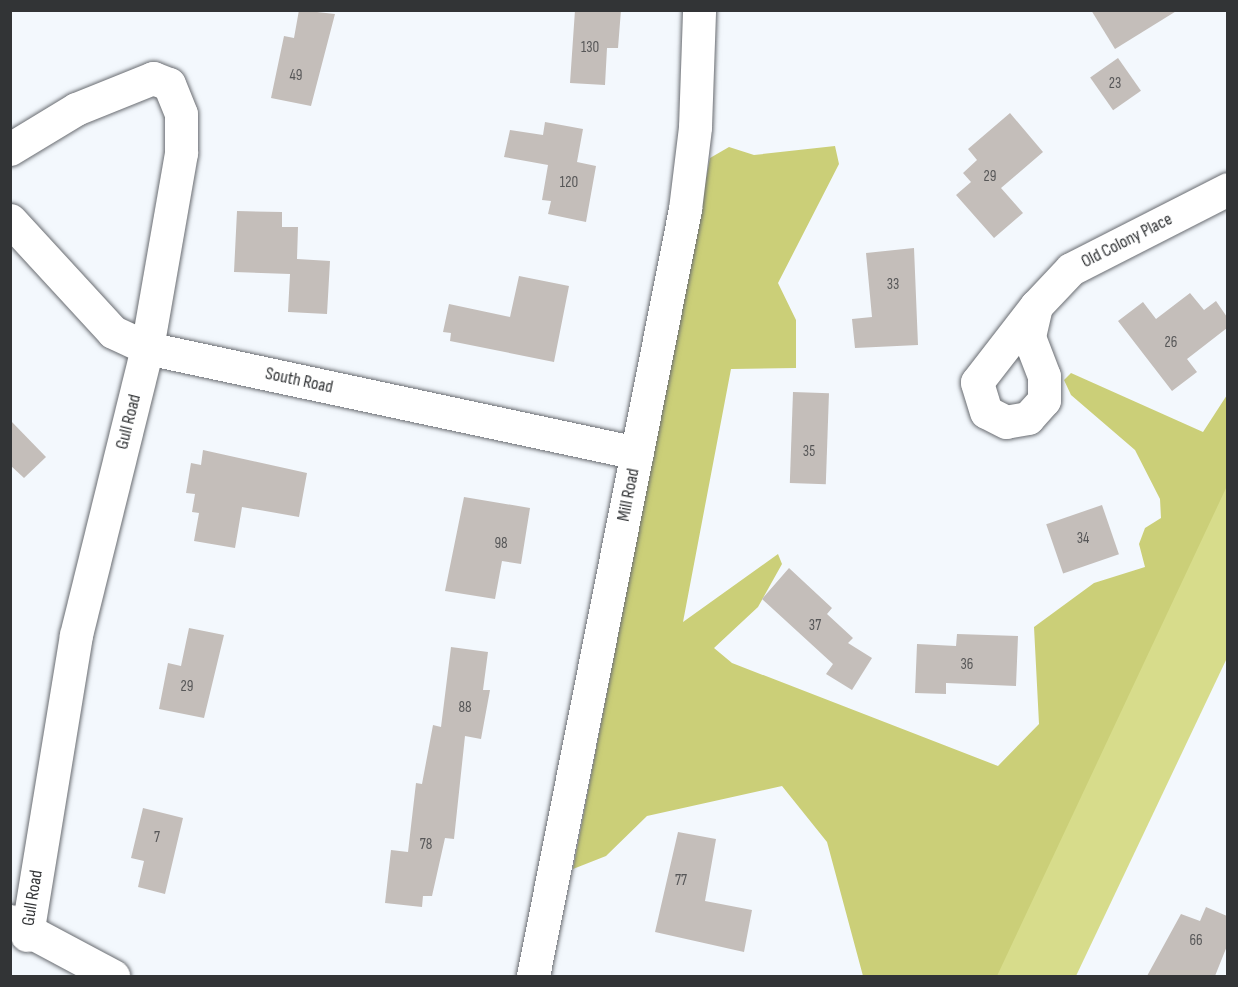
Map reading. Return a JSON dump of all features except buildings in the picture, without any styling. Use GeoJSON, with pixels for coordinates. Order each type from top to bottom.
{"type":"FeatureCollection","features":[{"type":"Feature","properties":{"kind":"street","name":"Mill Road"},"geometry":{"type":"LineString","coordinates":[[533,976],[691,171],[699,10]]}},
{"type":"Feature","properties":{"kind":"street","name":"Gull Road"},"geometry":{"type":"LineString","coordinates":[[10,150],[126,85],[153,78],[169,84],[182,114],[181,153],[147,348],[76,635],[19,928]]}},
{"type":"Feature","properties":{"kind":"street","name":"Old Colony Place"},"geometry":{"type":"LineString","coordinates":[[1036,306],[1071,269],[1227,189]]}},
{"type":"Feature","properties":{"kind":"street","name":"South Road"},"geometry":{"type":"LineString","coordinates":[[10,220],[112,332],[147,348],[637,453]]}},
{"type":"Feature","properties":{"kind":"street"},"geometry":{"type":"LineString","coordinates":[[19,928],[113,976]]}},
{"type":"Feature","properties":{"kind":"green space"},"geometry":{"type":"Polygon","coordinates":[[[835,146],[839,164],[778,283],[796,320],[796,368],[731,369],[683,622],[778,554],[782,564],[758,607],[714,648],[732,663],[998,766],[1039,724],[1034,627],[1094,583],[1145,567],[1139,544],[1145,528],[1161,518],[1160,499],[1135,450],[1071,395],[1064,380],[1071,373],[1203,432],[1227,395],[1227,486],[997,976],[863,976],[827,842],[782,786],[647,816],[606,856],[573,869],[710,158],[729,147],[754,155],[835,146]]]}},
{"type":"Feature","properties":{"kind":"green space"},"geometry":{"type":"Polygon","coordinates":[[[1227,469],[1227,658],[1076,976],[993,976],[1227,469]]]}}]}
